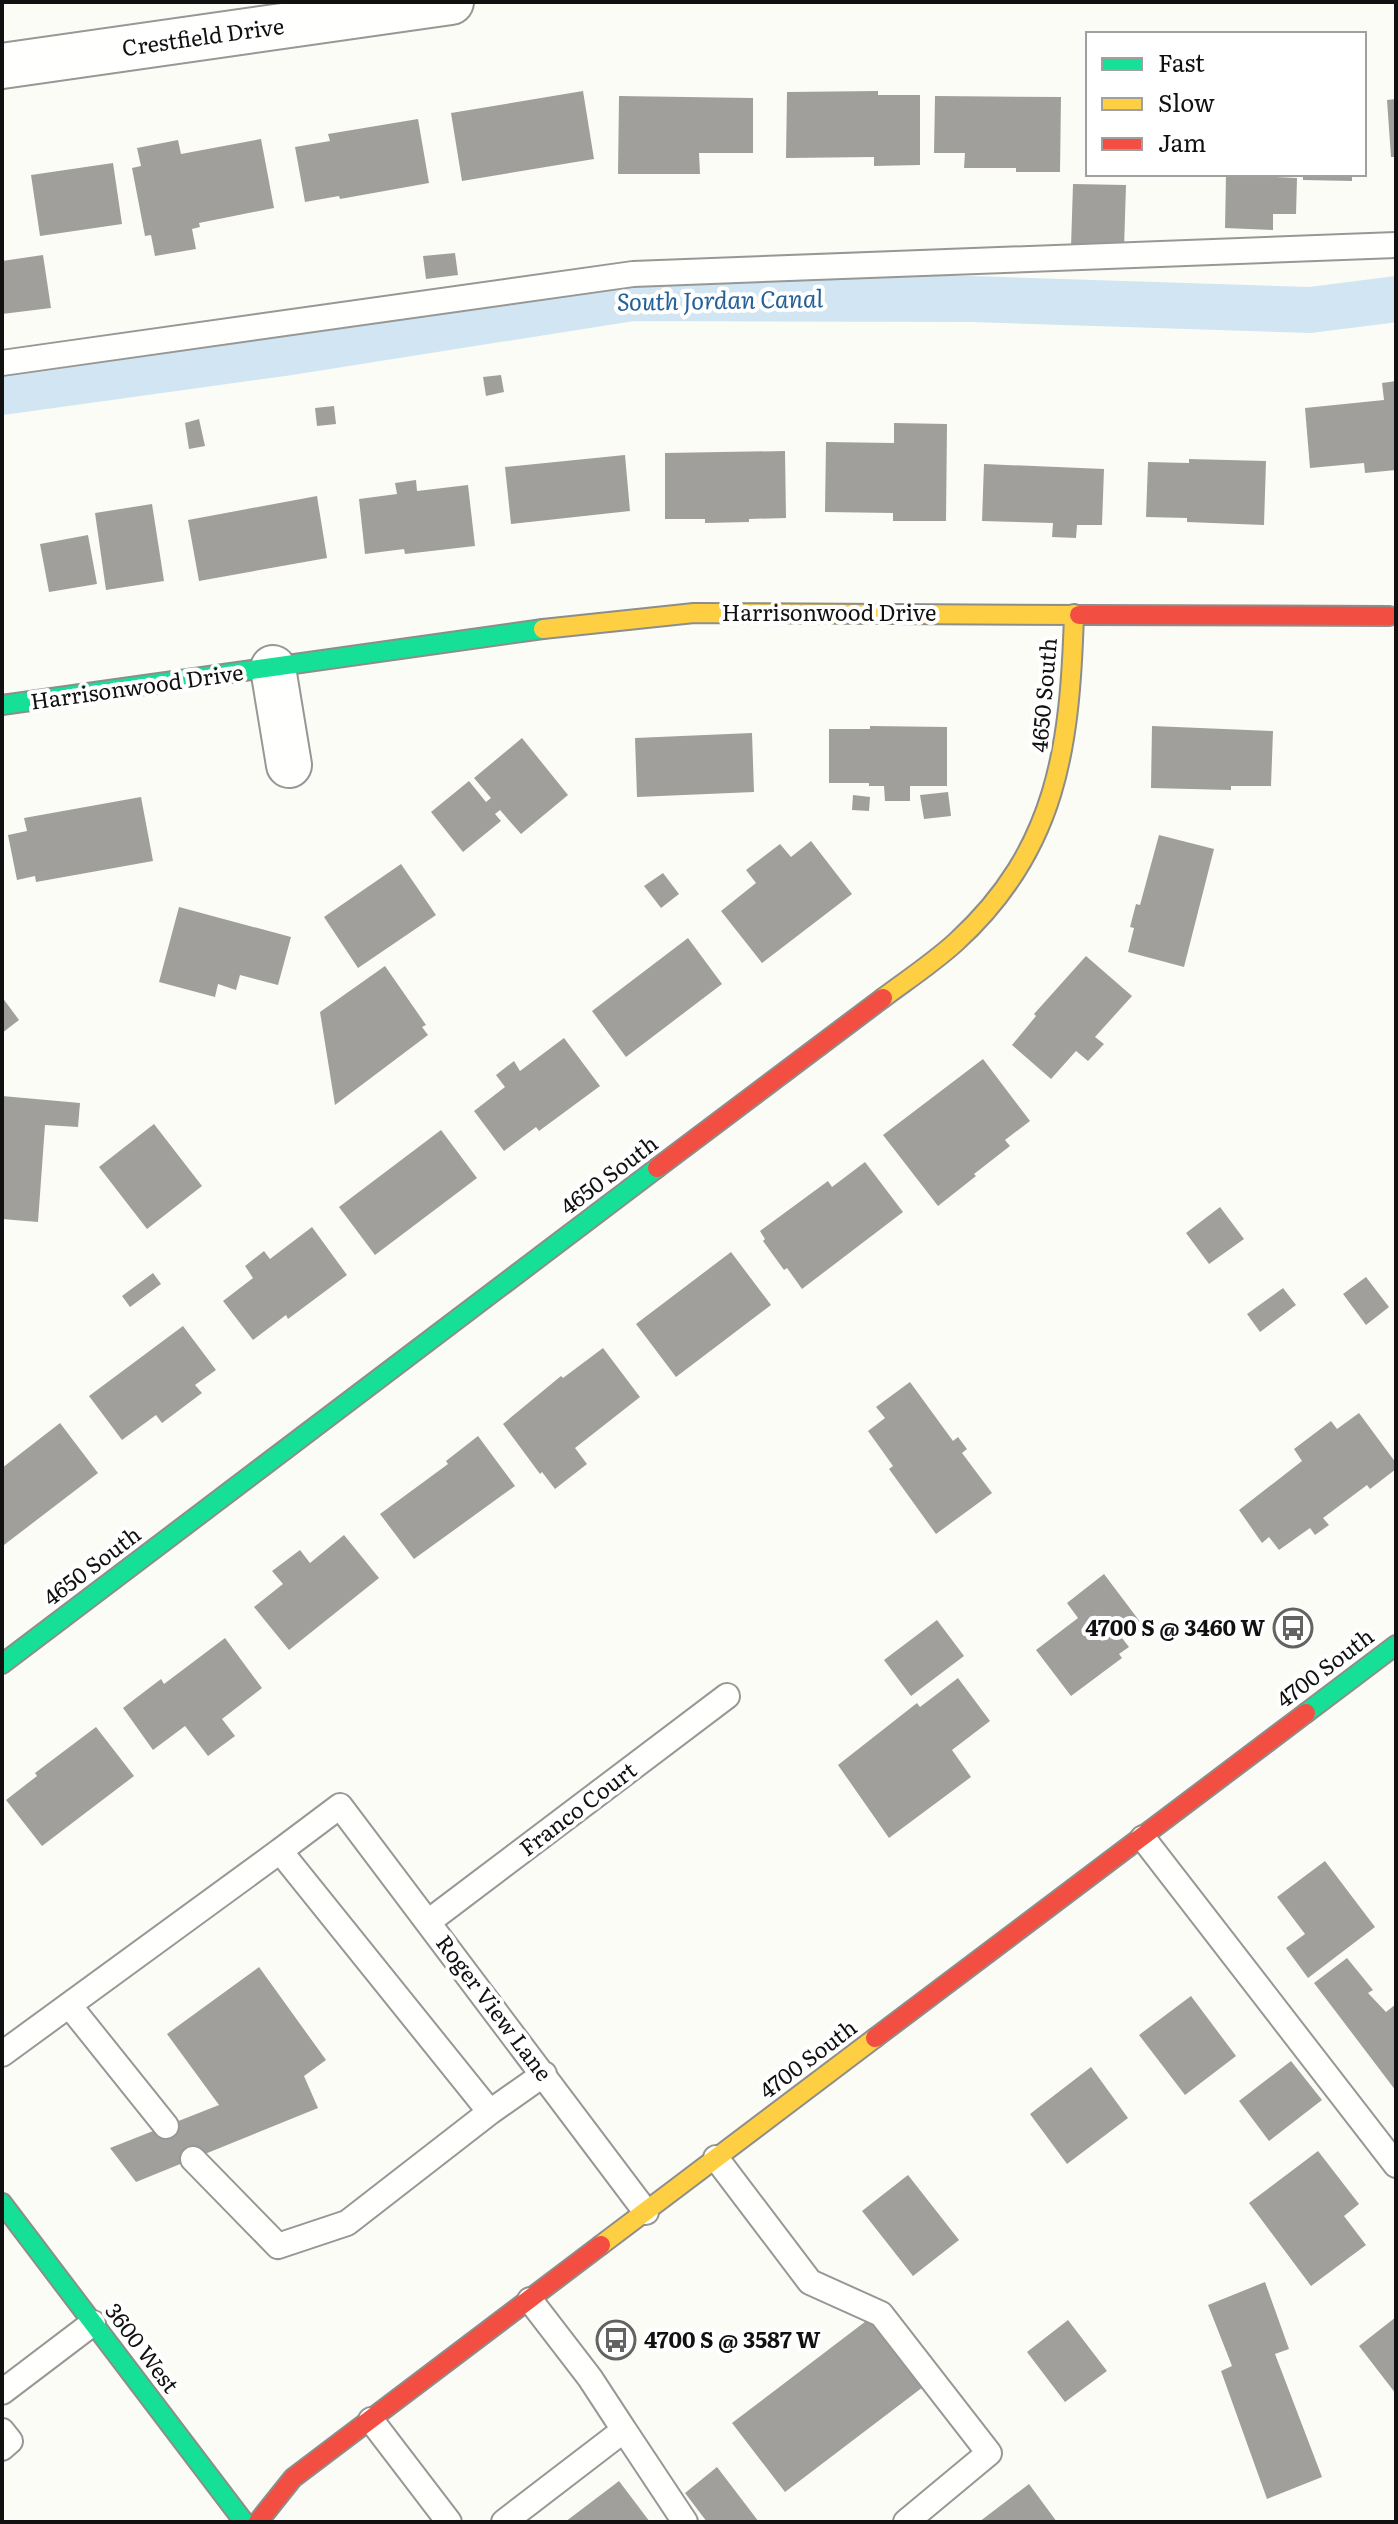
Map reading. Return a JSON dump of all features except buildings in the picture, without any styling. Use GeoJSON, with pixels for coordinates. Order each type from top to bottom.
{"type":"FeatureCollection","features":[{"type":"Feature","properties":{"kind":"street","name":"Crestfield Drive"},"geometry":{"type":"LineString","coordinates":[[2,66],[448,2]]}},
{"type":"Feature","properties":{"kind":"street","name":"Harrisonwood Drive"},"geometry":{"type":"LineString","coordinates":[[2,705],[592,622],[655,616],[744,612],[1389,616]]}},
{"type":"Feature","properties":{"kind":"street","name":"4650 South"},"geometry":{"type":"LineString","coordinates":[[2,1664],[955,943],[983,917],[1028,852],[1046,816],[1059,779],[1067,738],[1074,614]]}},
{"type":"Feature","properties":{"kind":"street","name":"Harrisonwood Drive"},"geometry":{"type":"LineString","coordinates":[[273,668],[289,765]]}},
{"type":"Feature","properties":{"kind":"street","name":"4700 South"},"geometry":{"type":"LineString","coordinates":[[258,2522],[293,2478],[1396,1645]]}},
{"type":"Feature","properties":{"kind":"street","name":"3600 West"},"geometry":{"type":"LineString","coordinates":[[2,2203],[244,2522]]}},
{"type":"Feature","properties":{"kind":"lane"},"geometry":{"type":"LineString","coordinates":[[2,363],[633,274],[1396,245]]}},
{"type":"Feature","properties":{"kind":"lane","name":"Franco Court"},"geometry":{"type":"LineString","coordinates":[[428,1922],[727,1696]]}},
{"type":"Feature","properties":{"kind":"lane","name":"Roger View Lane"},"geometry":{"type":"LineString","coordinates":[[280,1851],[340,1806],[646,2212]]}},
{"type":"Feature","properties":{"kind":"lane"},"geometry":{"type":"LineString","coordinates":[[1143,1838],[1396,2165]]}},
{"type":"Feature","properties":{"kind":"lane"},"geometry":{"type":"LineString","coordinates":[[2,2054],[280,1851],[490,2112]]}},
{"type":"Feature","properties":{"kind":"lane"},"geometry":{"type":"LineString","coordinates":[[69,2005],[166,2126]]}},
{"type":"Feature","properties":{"kind":"lane"},"geometry":{"type":"LineString","coordinates":[[193,2159],[278,2246],[347,2223],[544,2074]]}},
{"type":"Feature","properties":{"kind":"lane"},"geometry":{"type":"LineString","coordinates":[[716,2158],[810,2282],[881,2314],[989,2453],[906,2522]]}},
{"type":"Feature","properties":{"kind":"lane"},"geometry":{"type":"LineString","coordinates":[[530,2300],[590,2378],[685,2522]]}},
{"type":"Feature","properties":{"kind":"lane"},"geometry":{"type":"LineString","coordinates":[[2,2392],[93,2323]]}},
{"type":"Feature","properties":{"kind":"lane"},"geometry":{"type":"LineString","coordinates":[[371,2420],[449,2522]]}},
{"type":"Feature","properties":{"kind":"lane"},"geometry":{"type":"LineString","coordinates":[[504,2522],[624,2430]]}},
{"type":"Feature","properties":{"kind":"lane"},"geometry":{"type":"LineString","coordinates":[[2,2431],[10,2441],[2,2448]]}},
{"type":"Feature","properties":{"kind":"waterway","name":"South Jordan Canal"},"geometry":{"type":"LineString","coordinates":[[2,392],[284,353],[632,298],[972,299],[1310,310],[1396,299]]}},
{"type":"Feature","properties":{"kind":"traffic: fast"},"geometry":{"type":"LineString","coordinates":[[2,705],[543,629]]}},
{"type":"Feature","properties":{"kind":"traffic: fast"},"geometry":{"type":"LineString","coordinates":[[2,1664],[657,1168]]}},
{"type":"Feature","properties":{"kind":"traffic: fast"},"geometry":{"type":"LineString","coordinates":[[1306,1713],[1396,1645]]}},
{"type":"Feature","properties":{"kind":"traffic: fast"},"geometry":{"type":"LineString","coordinates":[[2,2203],[244,2522]]}},
{"type":"Feature","properties":{"kind":"traffic: slow"},"geometry":{"type":"LineString","coordinates":[[543,629],[694,613],[1079,615]]}},
{"type":"Feature","properties":{"kind":"traffic: slow"},"geometry":{"type":"LineString","coordinates":[[883,998],[947,950],[990,907],[1017,870],[1037,832],[1052,792],[1062,751],[1074,614]]}},
{"type":"Feature","properties":{"kind":"traffic: slow"},"geometry":{"type":"LineString","coordinates":[[601,2245],[875,2038]]}},
{"type":"Feature","properties":{"kind":"traffic: jam"},"geometry":{"type":"LineString","coordinates":[[1079,615],[1389,616]]}},
{"type":"Feature","properties":{"kind":"traffic: jam"},"geometry":{"type":"LineString","coordinates":[[657,1168],[883,998]]}},
{"type":"Feature","properties":{"kind":"traffic: jam"},"geometry":{"type":"LineString","coordinates":[[875,2038],[1306,1713]]}},
{"type":"Feature","properties":{"kind":"traffic: jam"},"geometry":{"type":"LineString","coordinates":[[258,2522],[293,2478],[601,2245]]}},
{"type":"Feature","properties":{"kind":"place","name":"4700 S @ 3460 W"},"geometry":{"type":"Point","coordinates":[1293,1628]}},
{"type":"Feature","properties":{"kind":"place","name":"4700 S @ 3587 W"},"geometry":{"type":"Point","coordinates":[616,2340]}}]}
